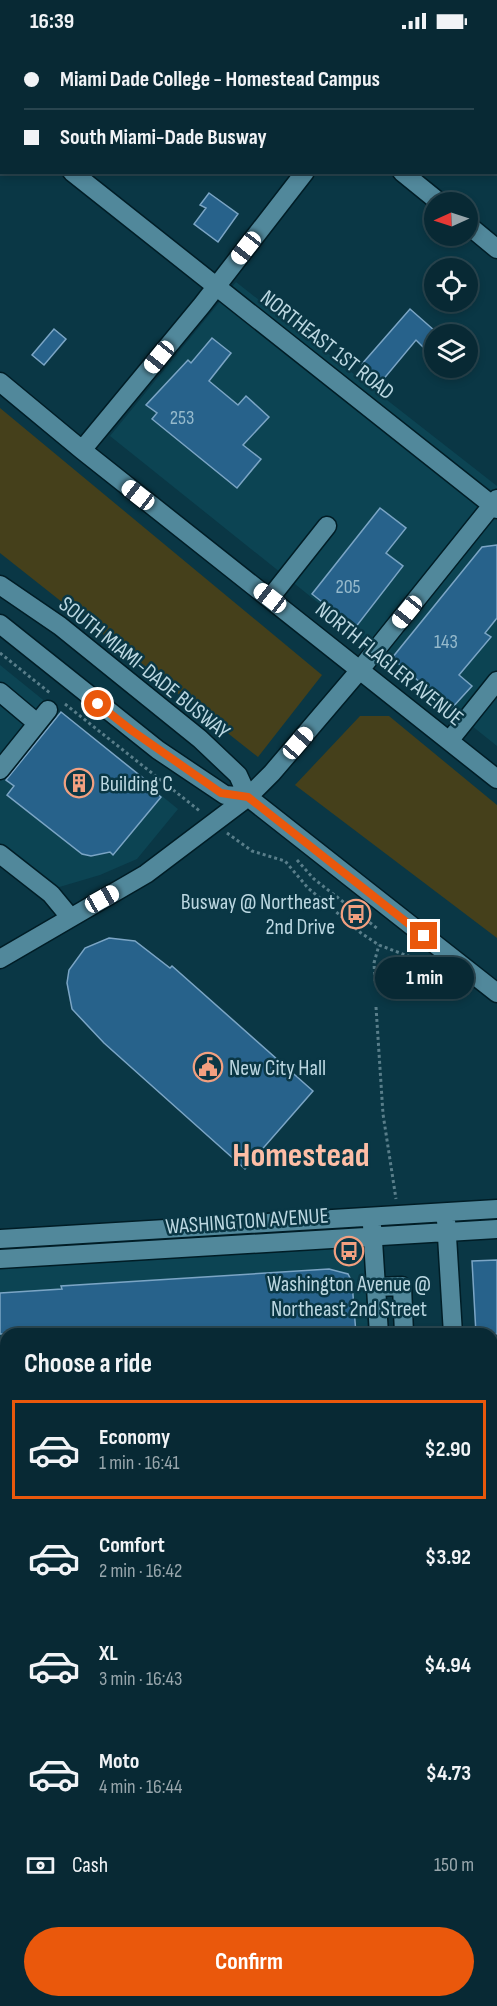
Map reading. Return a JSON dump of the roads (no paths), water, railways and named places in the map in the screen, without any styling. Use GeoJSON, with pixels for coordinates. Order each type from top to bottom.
{"type":"FeatureCollection","features":[{"type":"Feature","properties":{"kind":"street","name":"NORTHEAST 1ST ROAD"},"geometry":{"type":"LineString","coordinates":[[75,174],[495,504]]}},
{"type":"Feature","properties":{"kind":"street"},"geometry":{"type":"LineString","coordinates":[[82,450],[216,286],[303,174]]}},
{"type":"Feature","properties":{"kind":"street"},"geometry":{"type":"LineString","coordinates":[[404,174],[427,192]]}},
{"type":"Feature","properties":{"kind":"street"},"geometry":{"type":"LineString","coordinates":[[478,233],[497,249]]}},
{"type":"Feature","properties":{"kind":"street","name":"NORTH FLAGLER AVENUE"},"geometry":{"type":"LineString","coordinates":[[0,382],[359,671],[496,777]]}},
{"type":"Feature","properties":{"kind":"street"},"geometry":{"type":"LineString","coordinates":[[0,959],[146,874],[248,797],[272,773],[359,671],[495,504]]}},
{"type":"Feature","properties":{"kind":"street"},"geometry":{"type":"LineString","coordinates":[[270,598],[327,526]]}},
{"type":"Feature","properties":{"kind":"street","name":"SOUTH MIAMI-DADE BUSWAY"},"geometry":{"type":"LineString","coordinates":[[0,585],[60,626],[182,724],[238,775],[248,797],[497,993]]}},
{"type":"Feature","properties":{"kind":"street","name":"SOUTH MIAMI-DADE BUSWAY"},"geometry":{"type":"LineString","coordinates":[[0,624],[158,750],[225,795],[248,797]]}},
{"type":"Feature","properties":{"kind":"street"},"geometry":{"type":"LineString","coordinates":[[449,741],[497,681]]}},
{"type":"Feature","properties":{"kind":"street"},"geometry":{"type":"LineString","coordinates":[[0,692],[31,717]]}},
{"type":"Feature","properties":{"kind":"street"},"geometry":{"type":"LineString","coordinates":[[0,770],[55,703]]}},
{"type":"Feature","properties":{"kind":"street"},"geometry":{"type":"LineString","coordinates":[[0,854],[51,894],[70,917]]}},
{"type":"Feature","properties":{"kind":"street","name":"WASHINGTON AVENUE"},"geometry":{"type":"LineString","coordinates":[[0,1239],[497,1209]]}},
{"type":"Feature","properties":{"kind":"street"},"geometry":{"type":"LineString","coordinates":[[446,1212],[453,1328]]}},
{"type":"Feature","properties":{"kind":"street"},"geometry":{"type":"LineString","coordinates":[[372,1216],[379,1328]]}},
{"type":"Feature","properties":{"kind":"street","name":"WASHINGTON AVENUE"},"geometry":{"type":"LineString","coordinates":[[0,1259],[497,1229]]}},
{"type":"Feature","properties":{"kind":"street"},"geometry":{"type":"LineString","coordinates":[[376,1287],[402,1286],[404,1328]]}},
{"type":"Feature","properties":{"kind":"place","name":"Building C"},"geometry":{"type":"Point","coordinates":[79,783]}},
{"type":"Feature","properties":{"kind":"place","name":"Busway @ Northeast 2nd Drive"},"geometry":{"type":"Point","coordinates":[356,914]}},
{"type":"Feature","properties":{"kind":"place","name":"New City Hall"},"geometry":{"type":"Point","coordinates":[208,1067]}},
{"type":"Feature","properties":{"kind":"place","name":"Washington Avenue @ Northeast 2nd Street"},"geometry":{"type":"Point","coordinates":[349,1251]}},
{"type":"Feature","properties":{"kind":"district","name":"Homestead"},"geometry":{"type":"Point","coordinates":[301,1154]}}]}
